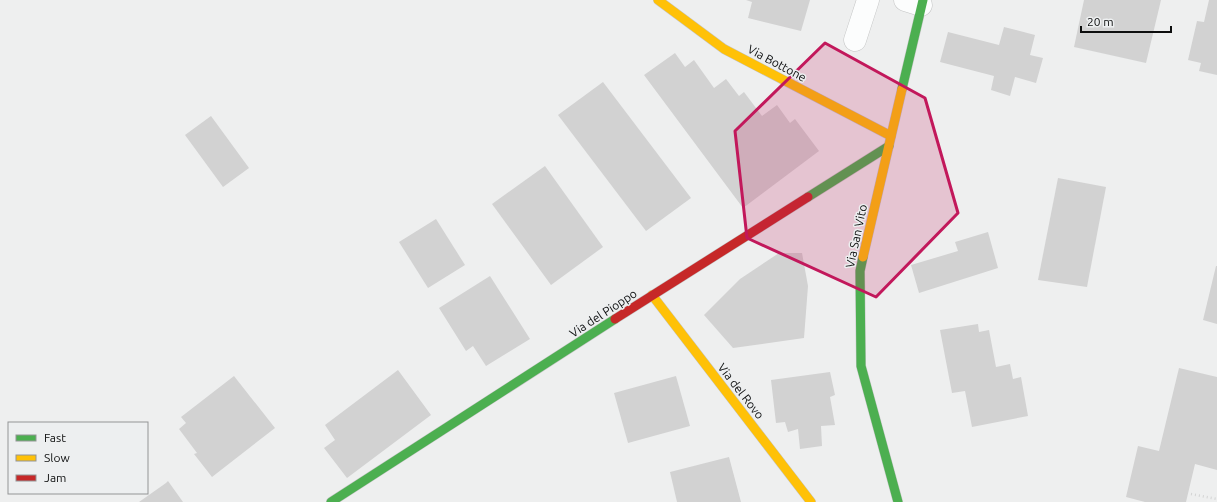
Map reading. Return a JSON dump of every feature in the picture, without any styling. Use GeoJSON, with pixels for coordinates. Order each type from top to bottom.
{"type":"FeatureCollection","features":[{"type":"Feature","properties":{"kind":"street","name":"Via Bottone"},"geometry":{"type":"LineString","coordinates":[[658,0],[724,49],[891,136]]}},
{"type":"Feature","properties":{"kind":"street"},"geometry":{"type":"LineString","coordinates":[[855,40],[868,0]]}},
{"type":"Feature","properties":{"kind":"street","name":"Via San Vito"},"geometry":{"type":"LineString","coordinates":[[898,502],[861,366],[860,271],[889,146],[916,2]]}},
{"type":"Feature","properties":{"kind":"street","name":"Via del Pioppo"},"geometry":{"type":"LineString","coordinates":[[331,502],[652,295],[889,146]]}},
{"type":"Feature","properties":{"kind":"street","name":"Via del Rovo"},"geometry":{"type":"LineString","coordinates":[[652,295],[811,502]]}},
{"type":"Feature","properties":{"kind":"path"},"geometry":{"type":"LineString","coordinates":[[1191,494],[1217,500]]}},
{"type":"Feature","properties":{"kind":"highlighted area"},"geometry":{"type":"Polygon","coordinates":[[[825,43],[925,98],[958,213],[876,297],[747,238],[735,131],[825,43]]]}},
{"type":"Feature","properties":{"kind":"building"},"geometry":{"type":"Polygon","coordinates":[[[746,0],[810,0],[801,31],[748,18],[752,2],[746,0]]]}},
{"type":"Feature","properties":{"kind":"building"},"geometry":{"type":"Polygon","coordinates":[[[1084,0],[1161,0],[1146,63],[1074,47],[1084,0]]]}},
{"type":"Feature","properties":{"kind":"building"},"geometry":{"type":"Polygon","coordinates":[[[1209,0],[1217,0],[1217,75],[1199,71],[1201,63],[1188,60],[1197,21],[1204,22],[1209,0]]]}},
{"type":"Feature","properties":{"kind":"building"},"geometry":{"type":"Polygon","coordinates":[[[1004,27],[1035,35],[1030,55],[1043,58],[1036,83],[1015,77],[1010,96],[991,90],[994,76],[940,62],[948,32],[999,45],[1004,27]]]}},
{"type":"Feature","properties":{"kind":"building"},"geometry":{"type":"Polygon","coordinates":[[[675,53],[685,67],[694,60],[714,88],[726,79],[739,96],[744,92],[762,116],[777,105],[790,123],[795,119],[819,151],[743,208],[644,75],[675,53]]]}},
{"type":"Feature","properties":{"kind":"building"},"geometry":{"type":"Polygon","coordinates":[[[603,82],[691,198],[646,231],[558,115],[603,82]]]}},
{"type":"Feature","properties":{"kind":"building"},"geometry":{"type":"Polygon","coordinates":[[[211,116],[249,168],[223,187],[185,135],[211,116]]]}},
{"type":"Feature","properties":{"kind":"building"},"geometry":{"type":"Polygon","coordinates":[[[545,166],[603,247],[551,285],[492,204],[545,166]]]}},
{"type":"Feature","properties":{"kind":"building"},"geometry":{"type":"Polygon","coordinates":[[[1058,178],[1106,187],[1087,287],[1038,280],[1058,178]]]}},
{"type":"Feature","properties":{"kind":"building"},"geometry":{"type":"Polygon","coordinates":[[[436,219],[465,265],[428,288],[399,242],[436,219]]]}},
{"type":"Feature","properties":{"kind":"building"},"geometry":{"type":"Polygon","coordinates":[[[988,232],[998,268],[919,293],[911,265],[958,251],[955,242],[988,232]]]}},
{"type":"Feature","properties":{"kind":"building"},"geometry":{"type":"Polygon","coordinates":[[[779,253],[802,253],[808,286],[804,338],[733,348],[704,315],[740,279],[779,253]]]}},
{"type":"Feature","properties":{"kind":"building"},"geometry":{"type":"Polygon","coordinates":[[[1217,266],[1217,324],[1203,320],[1217,266]]]}},
{"type":"Feature","properties":{"kind":"building"},"geometry":{"type":"Polygon","coordinates":[[[490,276],[530,339],[486,366],[473,346],[466,351],[439,308],[490,276]]]}},
{"type":"Feature","properties":{"kind":"building"},"geometry":{"type":"Polygon","coordinates":[[[978,324],[979,332],[989,330],[996,367],[1010,364],[1013,379],[1021,377],[1028,416],[972,427],[965,391],[952,393],[940,330],[978,324]]]}},
{"type":"Feature","properties":{"kind":"building"},"geometry":{"type":"Polygon","coordinates":[[[1179,368],[1217,377],[1217,470],[1195,464],[1186,502],[1145,502],[1126,497],[1138,446],[1159,451],[1179,368]]]}},
{"type":"Feature","properties":{"kind":"building"},"geometry":{"type":"Polygon","coordinates":[[[398,370],[431,415],[347,478],[324,448],[335,440],[325,425],[398,370]]]}},
{"type":"Feature","properties":{"kind":"building"},"geometry":{"type":"Polygon","coordinates":[[[830,372],[835,395],[830,397],[835,425],[821,426],[822,446],[800,449],[798,429],[788,432],[785,422],[776,423],[771,380],[830,372]]]}},
{"type":"Feature","properties":{"kind":"building"},"geometry":{"type":"Polygon","coordinates":[[[234,376],[275,428],[212,477],[194,454],[197,453],[179,429],[186,423],[181,417],[234,376]]]}},
{"type":"Feature","properties":{"kind":"building"},"geometry":{"type":"Polygon","coordinates":[[[676,376],[690,426],[628,443],[614,393],[676,376]]]}},
{"type":"Feature","properties":{"kind":"building"},"geometry":{"type":"Polygon","coordinates":[[[729,457],[741,502],[677,502],[670,472],[729,457]]]}},
{"type":"Feature","properties":{"kind":"building"},"geometry":{"type":"Polygon","coordinates":[[[168,481],[183,502],[139,502],[166,483],[168,481]]]}},
{"type":"Feature","properties":{"kind":"traffic: fast"},"geometry":{"type":"LineString","coordinates":[[902,89],[923,0]]}},
{"type":"Feature","properties":{"kind":"traffic: fast"},"geometry":{"type":"LineString","coordinates":[[808,197],[889,146]]}},
{"type":"Feature","properties":{"kind":"traffic: fast"},"geometry":{"type":"LineString","coordinates":[[863,257],[860,271],[861,366],[898,502]]}},
{"type":"Feature","properties":{"kind":"traffic: fast"},"geometry":{"type":"LineString","coordinates":[[331,502],[615,319]]}},
{"type":"Feature","properties":{"kind":"traffic: slow"},"geometry":{"type":"LineString","coordinates":[[658,0],[724,49],[891,136]]}},
{"type":"Feature","properties":{"kind":"traffic: slow"},"geometry":{"type":"LineString","coordinates":[[863,257],[902,89]]}},
{"type":"Feature","properties":{"kind":"traffic: slow"},"geometry":{"type":"LineString","coordinates":[[652,295],[811,502]]}},
{"type":"Feature","properties":{"kind":"traffic: jam"},"geometry":{"type":"LineString","coordinates":[[615,319],[808,197]]}}]}
